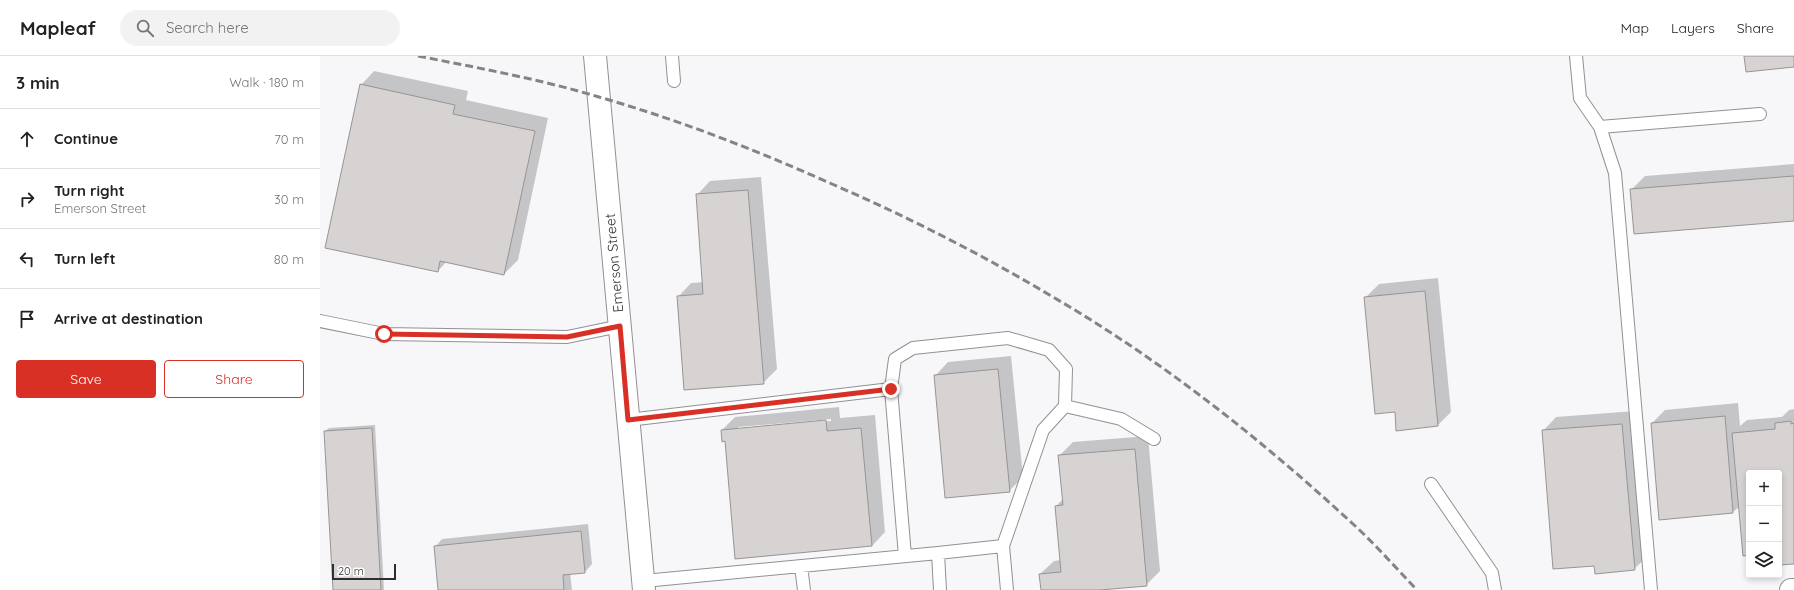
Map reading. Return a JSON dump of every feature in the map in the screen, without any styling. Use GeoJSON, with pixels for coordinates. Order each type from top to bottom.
{"type":"FeatureCollection","features":[{"type":"Feature","properties":{"kind":"street","name":"Emerson Street"},"geometry":{"type":"LineString","coordinates":[[595,56],[644,586]]}},
{"type":"Feature","properties":{"kind":"lane"},"geometry":{"type":"LineString","coordinates":[[672,56],[674,81]]}},
{"type":"Feature","properties":{"kind":"lane"},"geometry":{"type":"LineString","coordinates":[[1576,56],[1580,98],[1600,127],[1615,173],[1651,590]]}},
{"type":"Feature","properties":{"kind":"lane"},"geometry":{"type":"LineString","coordinates":[[1600,127],[1760,114]]}},
{"type":"Feature","properties":{"kind":"lane"},"geometry":{"type":"LineString","coordinates":[[320,321],[392,334],[567,337],[620,326]]}},
{"type":"Feature","properties":{"kind":"lane"},"geometry":{"type":"LineString","coordinates":[[906,556],[891,389],[895,359],[913,348],[1008,338],[1049,350],[1066,369],[1065,406],[1043,430],[1003,546],[1007,590]]}},
{"type":"Feature","properties":{"kind":"lane"},"geometry":{"type":"LineString","coordinates":[[628,420],[891,389]]}},
{"type":"Feature","properties":{"kind":"lane"},"geometry":{"type":"LineString","coordinates":[[1065,406],[1121,419],[1154,439]]}},
{"type":"Feature","properties":{"kind":"lane"},"geometry":{"type":"LineString","coordinates":[[1431,484],[1492,573],[1495,590]]}},
{"type":"Feature","properties":{"kind":"lane"},"geometry":{"type":"LineString","coordinates":[[644,586],[801,566],[1003,546]]}},
{"type":"Feature","properties":{"kind":"lane"},"geometry":{"type":"LineString","coordinates":[[938,553],[940,590]]}},
{"type":"Feature","properties":{"kind":"lane"},"geometry":{"type":"LineString","coordinates":[[801,566],[804,590]]}},
{"type":"Feature","properties":{"kind":"building"},"geometry":{"type":"Polygon","coordinates":[[[1744,56],[1794,56],[1794,67],[1746,72],[1744,56]]]}},
{"type":"Feature","properties":{"kind":"building"},"geometry":{"type":"Polygon","coordinates":[[[360,84],[455,105],[453,114],[535,131],[504,275],[440,261],[438,272],[325,248],[360,84]]]}},
{"type":"Feature","properties":{"kind":"building"},"geometry":{"type":"Polygon","coordinates":[[[1794,176],[1794,221],[1634,234],[1630,189],[1794,176]]]}},
{"type":"Feature","properties":{"kind":"building"},"geometry":{"type":"Polygon","coordinates":[[[748,190],[764,384],[684,390],[677,296],[703,294],[696,194],[748,190]]]}},
{"type":"Feature","properties":{"kind":"building"},"geometry":{"type":"Polygon","coordinates":[[[1425,291],[1438,426],[1396,431],[1395,412],[1375,414],[1364,297],[1425,291]]]}},
{"type":"Feature","properties":{"kind":"building"},"geometry":{"type":"Polygon","coordinates":[[[998,369],[1010,492],[945,498],[934,375],[998,369]]]}},
{"type":"Feature","properties":{"kind":"building"},"geometry":{"type":"Polygon","coordinates":[[[1725,416],[1733,513],[1659,520],[1651,423],[1725,416]]]}},
{"type":"Feature","properties":{"kind":"building"},"geometry":{"type":"Polygon","coordinates":[[[826,420],[827,431],[861,428],[872,546],[735,559],[725,441],[722,442],[721,430],[826,420]]]}},
{"type":"Feature","properties":{"kind":"building"},"geometry":{"type":"Polygon","coordinates":[[[1791,421],[1791,424],[1794,423],[1794,564],[1782,565],[1782,470],[1746,470],[1746,556],[1743,556],[1732,433],[1775,429],[1775,423],[1791,421]]]}},
{"type":"Feature","properties":{"kind":"building"},"geometry":{"type":"Polygon","coordinates":[[[1622,424],[1635,570],[1595,574],[1594,566],[1553,569],[1542,430],[1622,424]]]}},
{"type":"Feature","properties":{"kind":"building"},"geometry":{"type":"Polygon","coordinates":[[[372,428],[381,590],[333,590],[324,431],[372,428]]]}},
{"type":"Feature","properties":{"kind":"building"},"geometry":{"type":"Polygon","coordinates":[[[1135,449],[1147,586],[1100,590],[1041,590],[1039,574],[1061,572],[1055,506],[1063,505],[1058,455],[1135,449]]]}},
{"type":"Feature","properties":{"kind":"building"},"geometry":{"type":"Polygon","coordinates":[[[581,531],[585,573],[563,575],[564,590],[438,590],[434,546],[581,531]]]}},
{"type":"Feature","properties":{"kind":"railway"},"geometry":{"type":"LineString","coordinates":[[418,56],[509,74],[554,85],[629,106],[688,126],[775,159],[832,184],[916,223],[971,251],[1026,281],[1093,321],[1171,374],[1209,402],[1318,492],[1353,524],[1417,590]]}},
{"type":"Feature","properties":{"kind":"route"},"geometry":{"type":"LineString","coordinates":[[384,334],[567,337],[620,326],[628,420],[891,389]]}}]}
